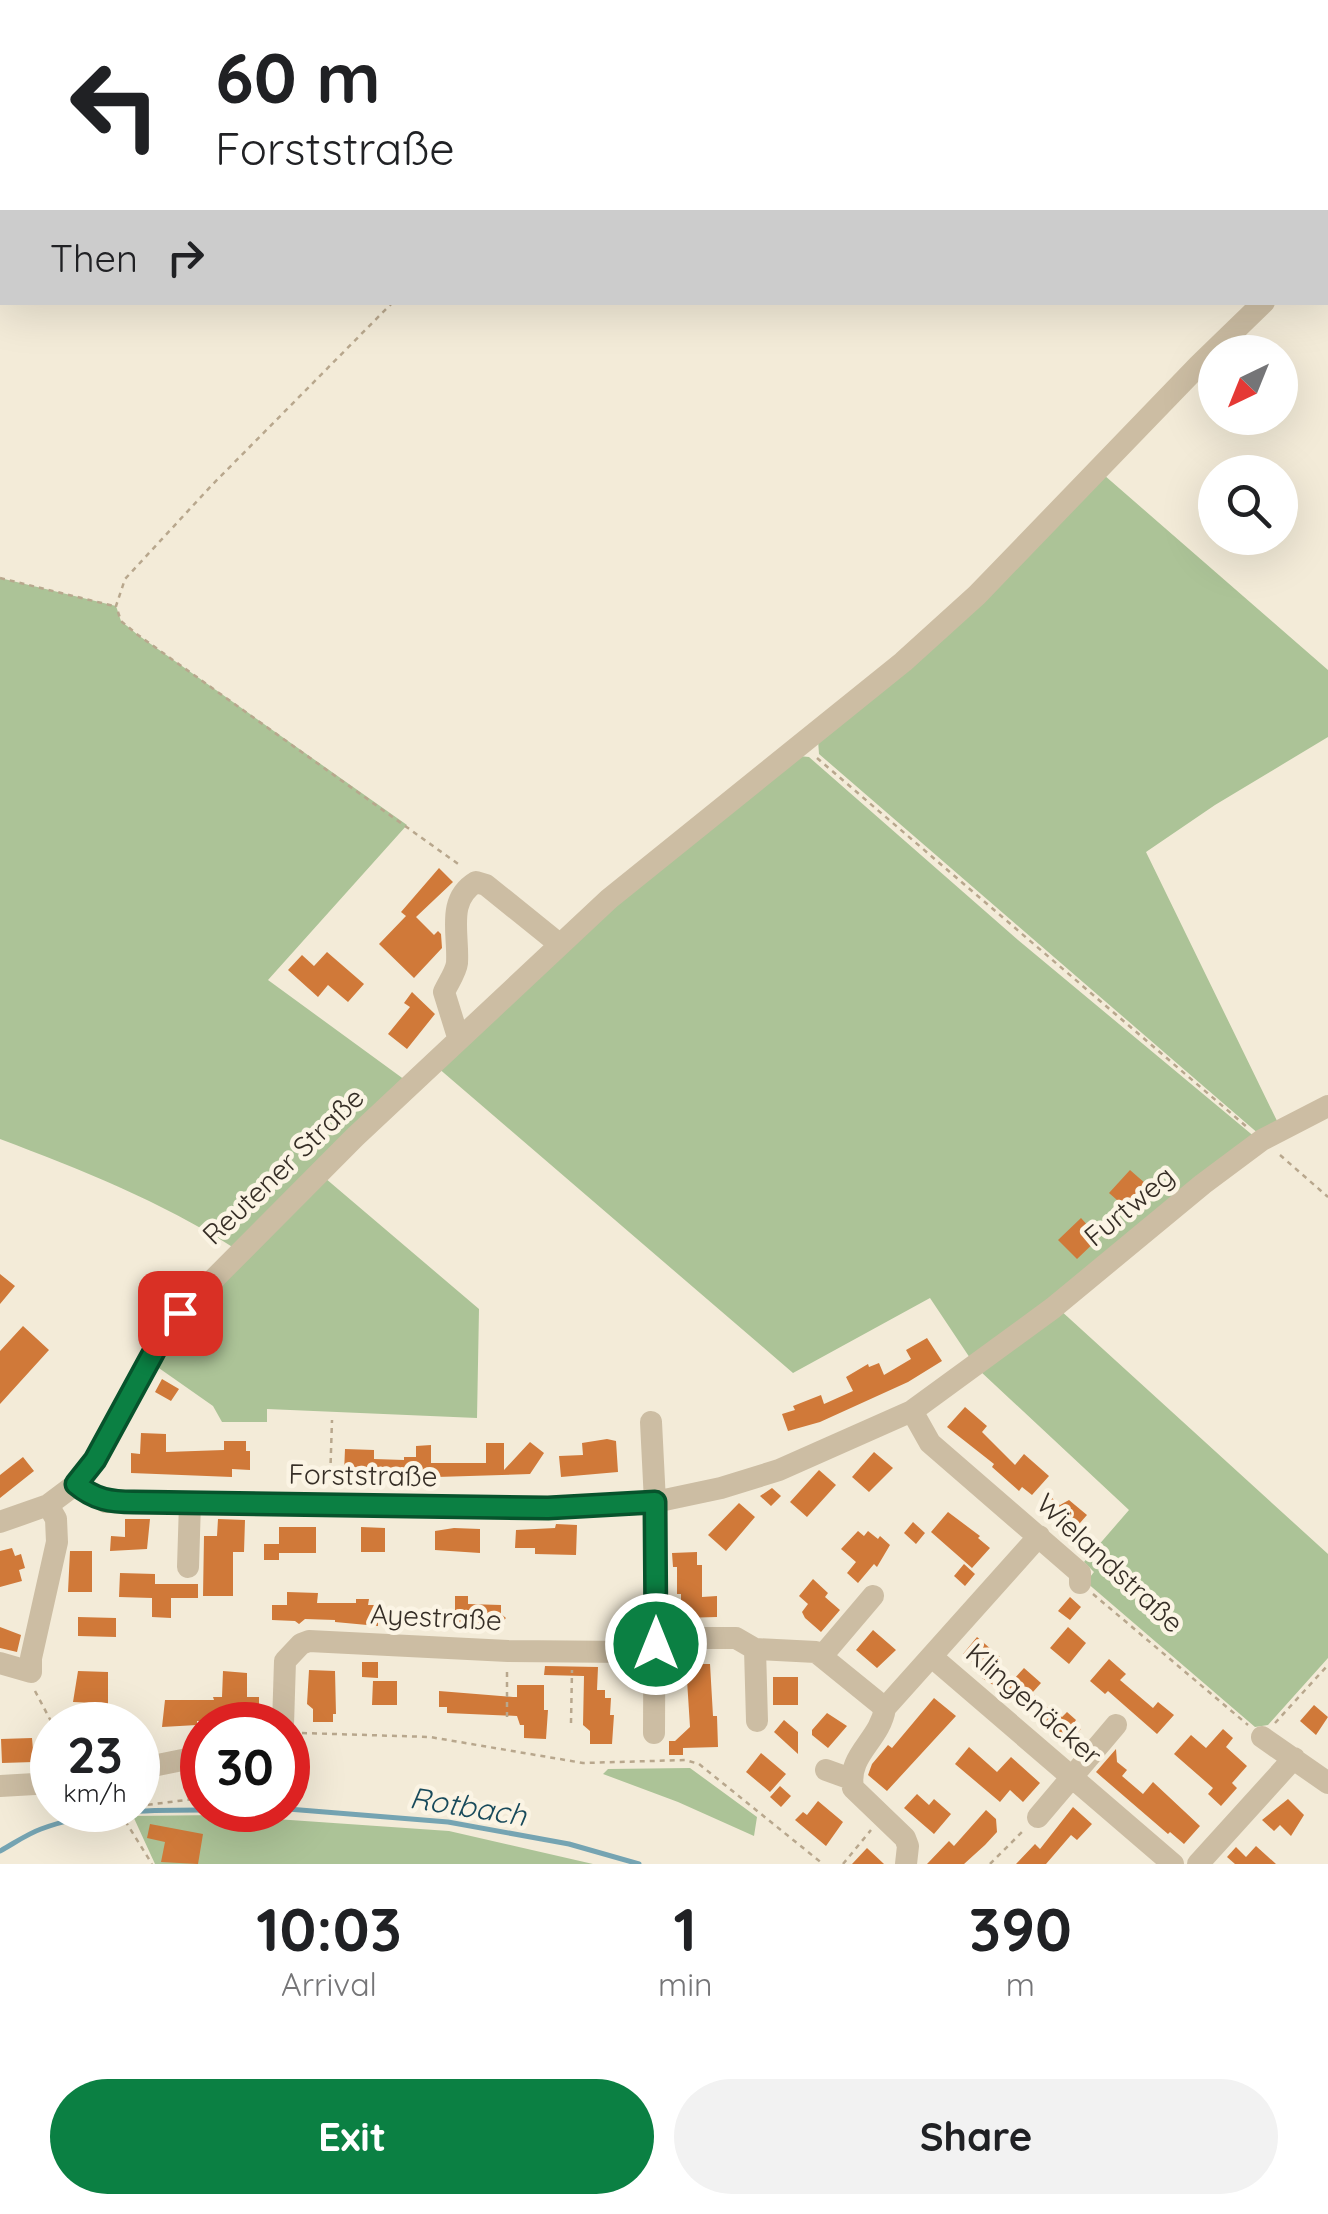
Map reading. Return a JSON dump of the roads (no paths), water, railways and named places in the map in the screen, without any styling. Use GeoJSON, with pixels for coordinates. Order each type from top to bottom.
{"type":"FeatureCollection","features":[{"type":"Feature","properties":{"kind":"street","name":"Reutener Straße"},"geometry":{"type":"LineString","coordinates":[[0,1522],[48,1506],[76,1484],[95,1460],[156,1348],[180,1313],[458,1038],[558,943],[902,662],[977,595],[1261,305]]}},
{"type":"Feature","properties":{"kind":"street"},"geometry":{"type":"LineString","coordinates":[[458,1038],[444,992],[457,966],[454,941],[460,897],[476,882],[496,892],[558,943]]}},
{"type":"Feature","properties":{"kind":"street","name":"Furtweg"},"geometry":{"type":"LineString","coordinates":[[978,1365],[1262,1140],[1328,1106]]}},
{"type":"Feature","properties":{"kind":"street","name":"Forststraße"},"geometry":{"type":"LineString","coordinates":[[76,1484],[106,1502],[548,1508],[655,1502],[779,1470],[912,1411],[978,1365]]}},
{"type":"Feature","properties":{"kind":"street","name":"Wielandstraße"},"geometry":{"type":"LineString","coordinates":[[912,1411],[930,1443],[1080,1572],[1080,1583]]}},
{"type":"Feature","properties":{"kind":"street"},"geometry":{"type":"LineString","coordinates":[[651,1422],[655,1741]]}},
{"type":"Feature","properties":{"kind":"street"},"geometry":{"type":"LineString","coordinates":[[188,1567],[190,1503]]}},
{"type":"Feature","properties":{"kind":"street"},"geometry":{"type":"LineString","coordinates":[[0,1663],[32,1672],[31,1658],[57,1542],[56,1519],[48,1506]]}},
{"type":"Feature","properties":{"kind":"street","name":"Klingenäcker"},"geometry":{"type":"LineString","coordinates":[[1039,1536],[932,1656],[1173,1864]]}},
{"type":"Feature","properties":{"kind":"street"},"geometry":{"type":"LineString","coordinates":[[873,1596],[822,1656],[885,1708]]}},
{"type":"Feature","properties":{"kind":"street","name":"Ayestraße"},"geometry":{"type":"LineString","coordinates":[[287,1702],[284,1661],[309,1641],[630,1652],[676,1638],[736,1638],[755,1650],[810,1650],[822,1656]]}},
{"type":"Feature","properties":{"kind":"street"},"geometry":{"type":"LineString","coordinates":[[755,1650],[756,1721]]}},
{"type":"Feature","properties":{"kind":"street"},"geometry":{"type":"LineString","coordinates":[[906,1864],[905,1838],[858,1796],[851,1780],[855,1762],[882,1727],[885,1708],[932,1656]]}},
{"type":"Feature","properties":{"kind":"street"},"geometry":{"type":"LineString","coordinates":[[1038,1817],[1116,1725]]}},
{"type":"Feature","properties":{"kind":"street"},"geometry":{"type":"LineString","coordinates":[[1262,1737],[1328,1783]]}},
{"type":"Feature","properties":{"kind":"street"},"geometry":{"type":"LineString","coordinates":[[1198,1864],[1294,1758]]}},
{"type":"Feature","properties":{"kind":"street"},"geometry":{"type":"LineString","coordinates":[[826,1770],[851,1780]]}},
{"type":"Feature","properties":{"kind":"street"},"geometry":{"type":"LineString","coordinates":[[0,1786],[30,1784]]}},
{"type":"Feature","properties":{"kind":"waterway","name":"Rotbach"},"geometry":{"type":"LineString","coordinates":[[0,1851],[36,1831],[80,1818],[180,1810]]}},
{"type":"Feature","properties":{"kind":"waterway","name":"Rotbach"},"geometry":{"type":"LineString","coordinates":[[310,1811],[448,1822],[569,1844],[639,1864]]}}]}
